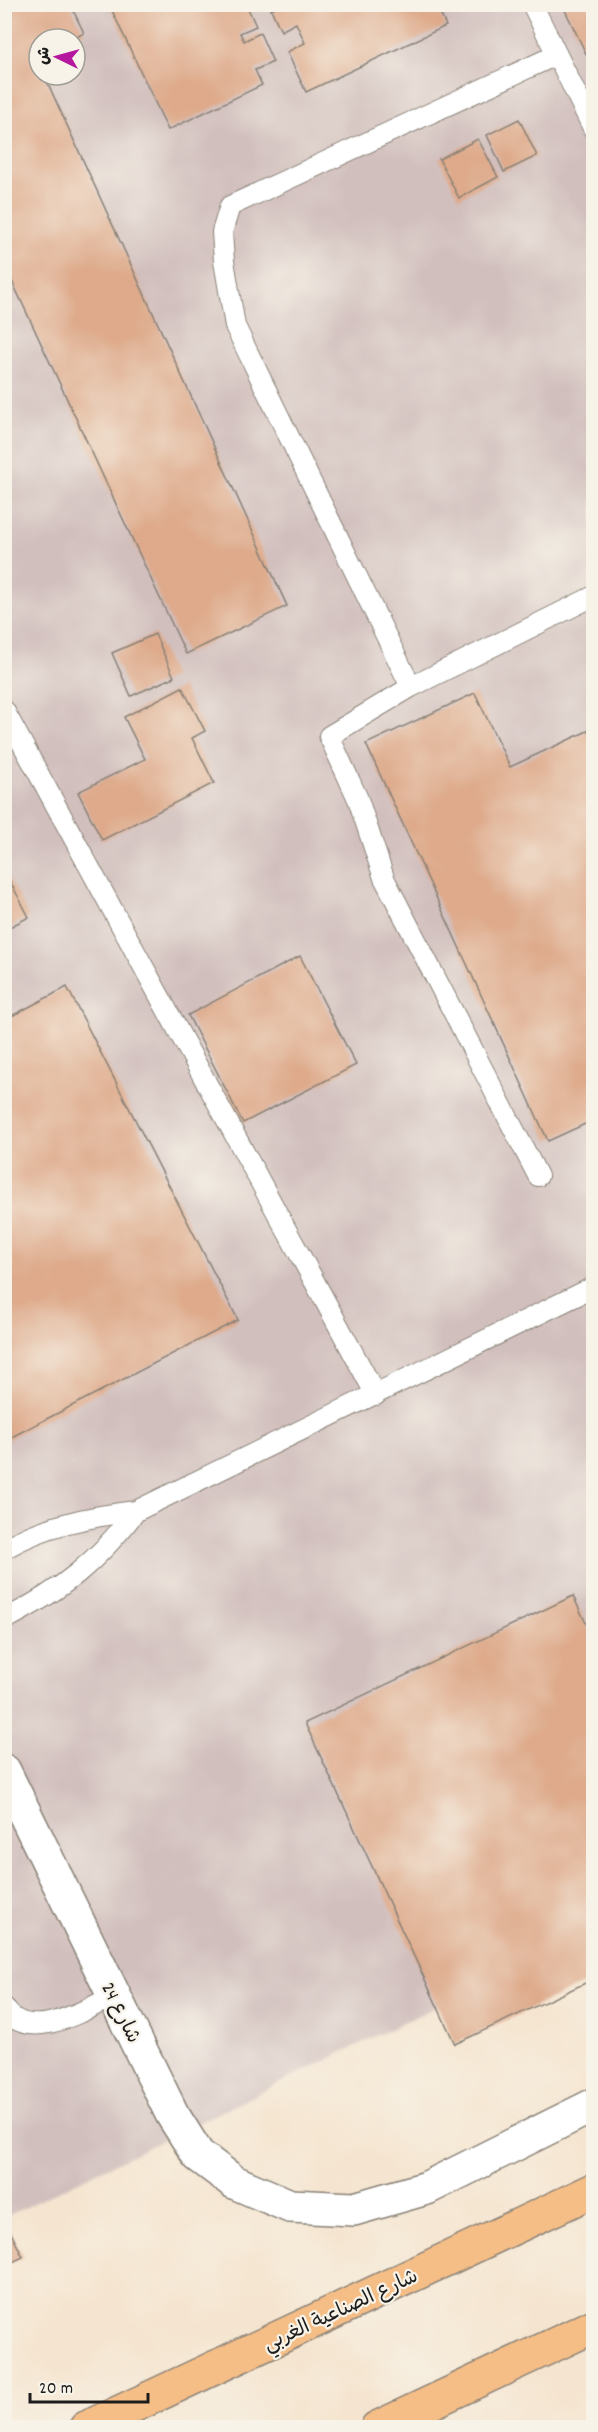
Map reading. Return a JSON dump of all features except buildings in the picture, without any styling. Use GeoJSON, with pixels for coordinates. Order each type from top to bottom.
{"type":"FeatureCollection","features":[{"type":"Feature","properties":{"kind":"main road","name":"شارع الصناعية الغربي"},"geometry":{"type":"LineString","coordinates":[[86,2427],[594,2190]]}},
{"type":"Feature","properties":{"kind":"main road"},"geometry":{"type":"LineString","coordinates":[[377,2427],[594,2326]]}},
{"type":"Feature","properties":{"kind":"street","name":"شارع 24"},"geometry":{"type":"LineString","coordinates":[[4,1771],[172,2114],[198,2154],[234,2182],[290,2206],[354,2210],[427,2188],[594,2104]]}},
{"type":"Feature","properties":{"kind":"lane"},"geometry":{"type":"LineString","coordinates":[[532,4],[594,130]]}},
{"type":"Feature","properties":{"kind":"lane"},"geometry":{"type":"LineString","coordinates":[[411,687],[235,326],[224,261],[222,232],[230,206],[556,55]]}},
{"type":"Feature","properties":{"kind":"lane"},"geometry":{"type":"LineString","coordinates":[[538,1176],[384,878],[358,799],[329,736],[411,687],[594,596]]}},
{"type":"Feature","properties":{"kind":"lane"},"geometry":{"type":"LineString","coordinates":[[4,710],[376,1395]]}},
{"type":"Feature","properties":{"kind":"lane"},"geometry":{"type":"LineString","coordinates":[[4,1549],[71,1522],[136,1511],[594,1287]]}},
{"type":"Feature","properties":{"kind":"lane"},"geometry":{"type":"LineString","coordinates":[[4,1620],[63,1586],[90,1564],[115,1539],[136,1511]]}},
{"type":"Feature","properties":{"kind":"lane"},"geometry":{"type":"LineString","coordinates":[[4,2007],[22,2022],[42,2026],[114,1996]]}},
{"type":"Feature","properties":{"kind":"shaded area"},"geometry":{"type":"Polygon","coordinates":[[[5,5],[593,5],[593,1930],[5,2217],[5,5]]]}}]}
